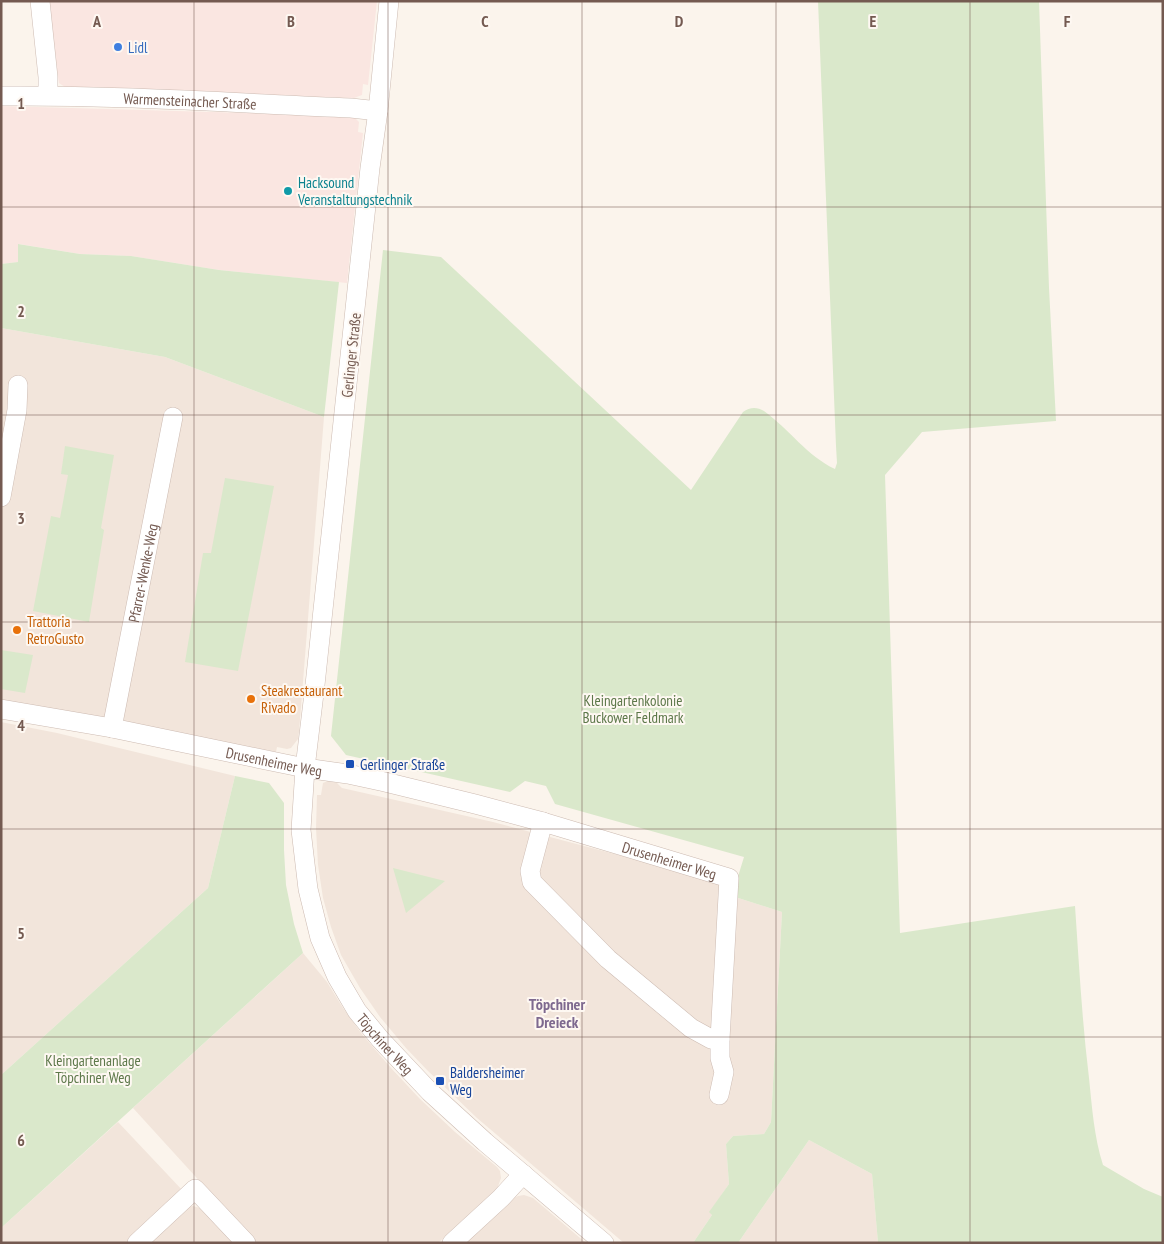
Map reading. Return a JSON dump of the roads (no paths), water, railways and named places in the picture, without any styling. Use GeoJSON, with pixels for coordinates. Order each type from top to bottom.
{"type":"FeatureCollection","features":[{"type":"Feature","properties":{"kind":"street"},"geometry":{"type":"LineString","coordinates":[[40,1],[48,77],[48,96]]}},
{"type":"Feature","properties":{"kind":"street","name":"Gerlinger Straße"},"geometry":{"type":"LineString","coordinates":[[305,768],[390,1]]}},
{"type":"Feature","properties":{"kind":"street","name":"Warmensteinacher Straße"},"geometry":{"type":"LineString","coordinates":[[1,96],[48,96],[351,108],[378,111]]}},
{"type":"Feature","properties":{"kind":"street"},"geometry":{"type":"LineString","coordinates":[[1,498],[16,419],[18,385]]}},
{"type":"Feature","properties":{"kind":"street","name":"Pfarrer-Wenke-Weg"},"geometry":{"type":"LineString","coordinates":[[112,728],[172,417]]}},
{"type":"Feature","properties":{"kind":"street","name":"Drusenheimer Weg"},"geometry":{"type":"LineString","coordinates":[[1,709],[112,728],[305,768],[348,774],[385,782],[543,822],[729,878],[720,1039],[720,1058],[724,1072],[719,1095]]}},
{"type":"Feature","properties":{"kind":"street","name":"Töpchiner Weg"},"geometry":{"type":"LineString","coordinates":[[305,768],[301,830],[308,889],[320,938],[337,977],[357,1011],[402,1064],[430,1092],[485,1142],[604,1243]]}},
{"type":"Feature","properties":{"kind":"street"},"geometry":{"type":"LineString","coordinates":[[543,822],[530,871],[532,882],[608,959],[691,1028],[711,1039],[720,1039]]}},
{"type":"Feature","properties":{"kind":"street"},"geometry":{"type":"LineString","coordinates":[[452,1243],[501,1198],[523,1174]]}},
{"type":"Feature","properties":{"kind":"street"},"geometry":{"type":"LineString","coordinates":[[137,1243],[195,1189],[246,1243]]}},
{"type":"Feature","properties":{"kind":"place","name":"Lidl"},"geometry":{"type":"Point","coordinates":[118,47]}},
{"type":"Feature","properties":{"kind":"place","name":"Hacksound Veranstaltungstechnik"},"geometry":{"type":"Point","coordinates":[288,191]}},
{"type":"Feature","properties":{"kind":"place","name":"Trattoria RetroGusto"},"geometry":{"type":"Point","coordinates":[17,630]}},
{"type":"Feature","properties":{"kind":"place","name":"Steakrestaurant Rivado"},"geometry":{"type":"Point","coordinates":[251,699]}},
{"type":"Feature","properties":{"kind":"place","name":"Gerlinger Straße"},"geometry":{"type":"Point","coordinates":[350,764]}},
{"type":"Feature","properties":{"kind":"place","name":"Baldersheimer Weg"},"geometry":{"type":"Point","coordinates":[440,1081]}},
{"type":"Feature","properties":{"kind":"district","name":"Töpchiner Dreieck"},"geometry":{"type":"Point","coordinates":[557,1013]}},
{"type":"Feature","properties":{"kind":"park label","name":"Kleingartenkolonie Buckower Feldmark"},"geometry":{"type":"Point","coordinates":[633,708]}},
{"type":"Feature","properties":{"kind":"park label","name":"Kleingartenanlage Töpchiner Weg"},"geometry":{"type":"Point","coordinates":[93,1068]}}]}
